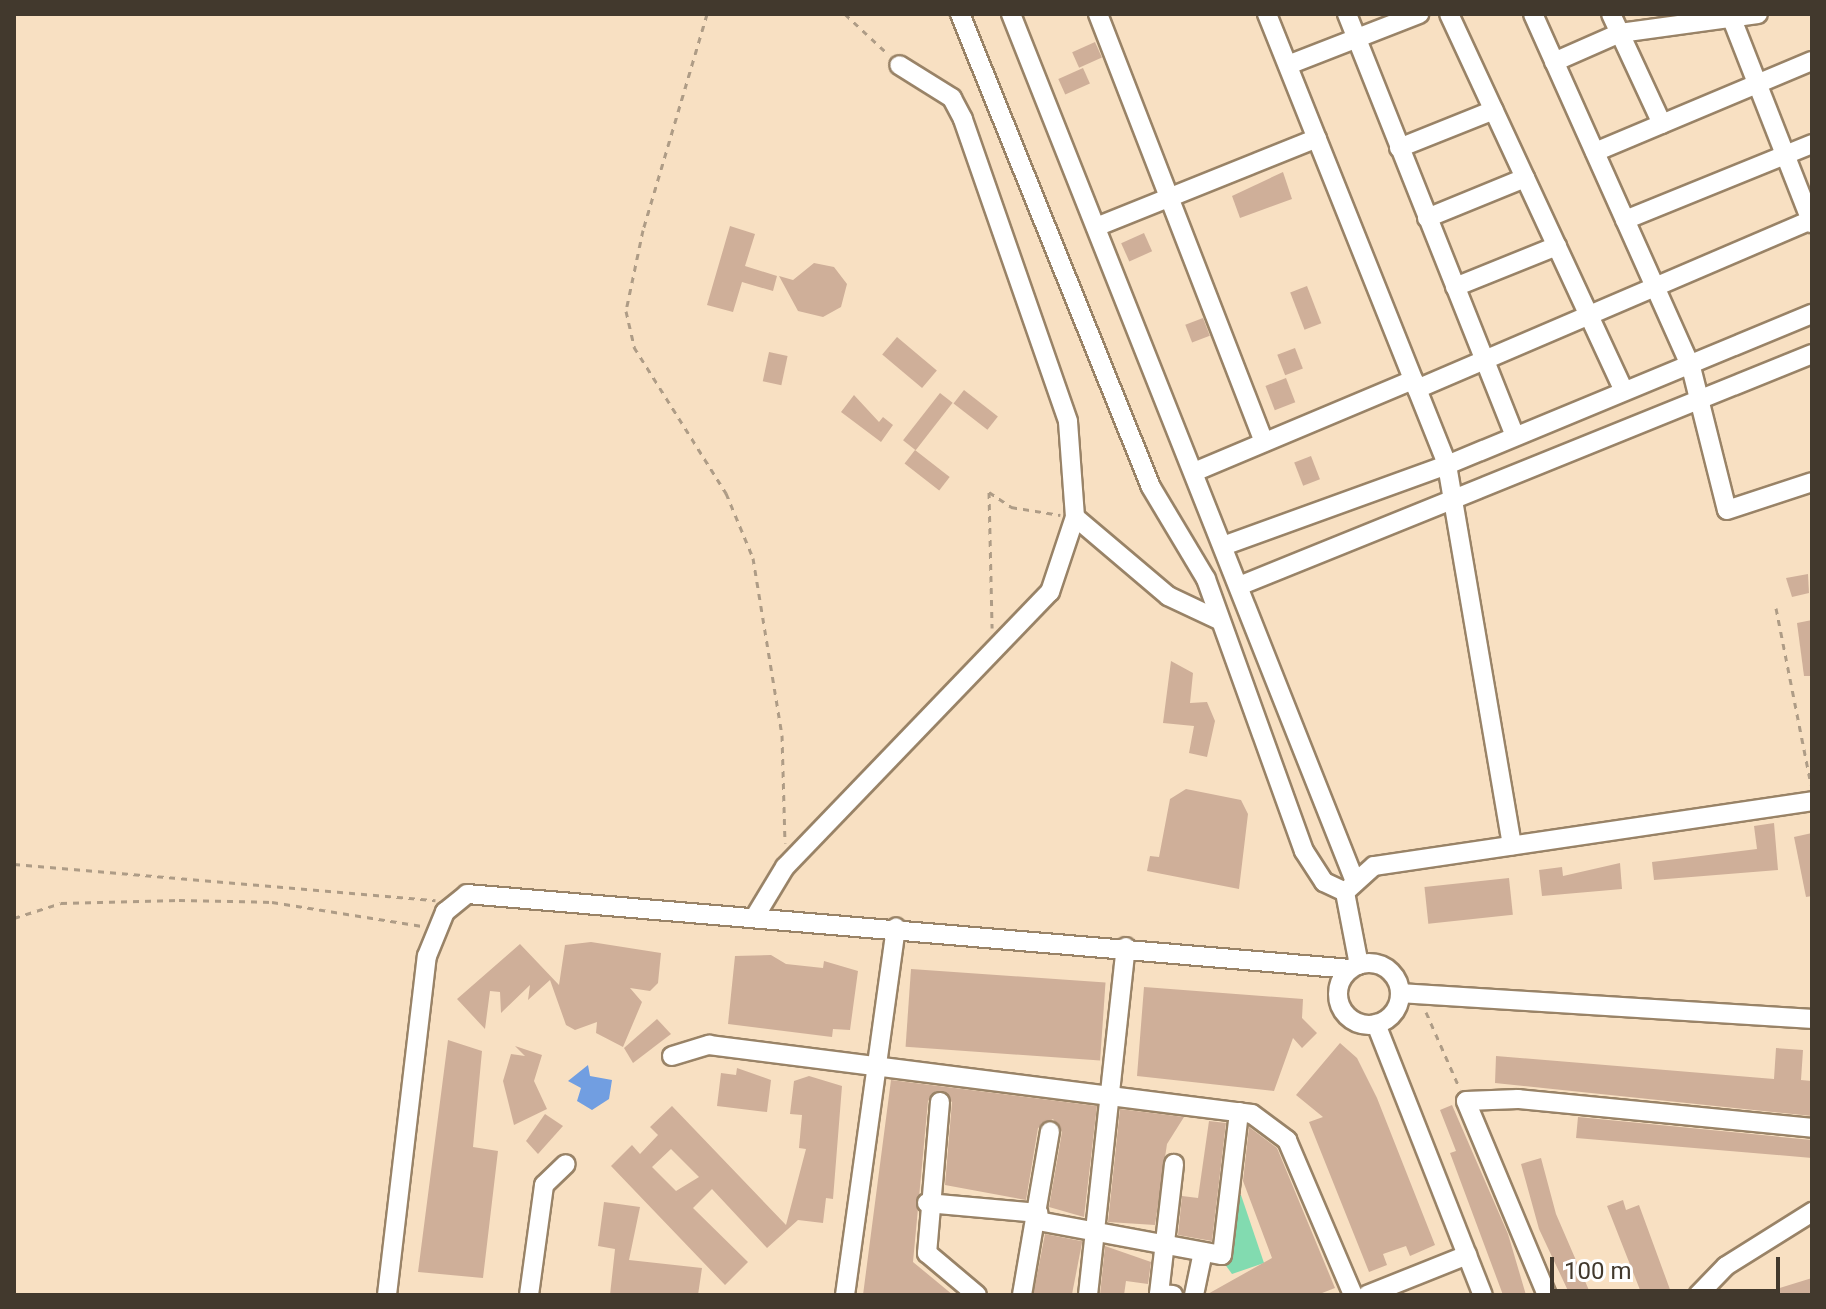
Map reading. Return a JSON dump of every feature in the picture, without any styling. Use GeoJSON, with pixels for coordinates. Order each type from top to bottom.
{"type":"FeatureCollection","features":[{"type":"Feature","properties":{"kind":"street"},"geometry":{"type":"LineString","coordinates":[[960,14],[1151,487],[1206,579],[1304,851],[1324,882],[1350,886],[1386,863],[1812,801]]}},
{"type":"Feature","properties":{"kind":"street"},"geometry":{"type":"LineString","coordinates":[[1011,14],[1239,586],[1350,886],[1355,967],[1340,982],[1341,1007],[1359,1023],[1376,1024],[1391,1016],[1400,993]]}},
{"type":"Feature","properties":{"kind":"street"},"geometry":{"type":"LineString","coordinates":[[1098,14],[1166,199],[1264,442]]}},
{"type":"Feature","properties":{"kind":"street"},"geometry":{"type":"LineString","coordinates":[[1267,14],[1447,465],[1512,845]]}},
{"type":"Feature","properties":{"kind":"street"},"geometry":{"type":"LineString","coordinates":[[1347,14],[1514,434]]}},
{"type":"Feature","properties":{"kind":"street"},"geometry":{"type":"LineString","coordinates":[[1288,65],[1419,14]]}},
{"type":"Feature","properties":{"kind":"street"},"geometry":{"type":"LineString","coordinates":[[1449,14],[1623,389]]}},
{"type":"Feature","properties":{"kind":"street"},"geometry":{"type":"LineString","coordinates":[[1533,14],[1691,367],[1697,401],[1727,510],[1812,482]]}},
{"type":"Feature","properties":{"kind":"street"},"geometry":{"type":"LineString","coordinates":[[1611,14],[1662,124]]}},
{"type":"Feature","properties":{"kind":"street"},"geometry":{"type":"LineString","coordinates":[[1554,62],[1620,33],[1758,14]]}},
{"type":"Feature","properties":{"kind":"street"},"geometry":{"type":"LineString","coordinates":[[1194,472],[1264,442],[1590,318],[1812,221],[1730,16]]}},
{"type":"Feature","properties":{"kind":"street"},"geometry":{"type":"LineString","coordinates":[[1595,152],[1812,61]]}},
{"type":"Feature","properties":{"kind":"street"},"geometry":{"type":"LineString","coordinates":[[756,915],[785,867],[991,657],[1050,592],[1075,517],[1068,421],[963,119],[952,98],[899,65]]}},
{"type":"Feature","properties":{"kind":"street"},"geometry":{"type":"LineString","coordinates":[[1399,148],[1494,110]]}},
{"type":"Feature","properties":{"kind":"street"},"geometry":{"type":"LineString","coordinates":[[1096,227],[1317,138]]}},
{"type":"Feature","properties":{"kind":"street"},"geometry":{"type":"LineString","coordinates":[[1625,220],[1812,144]]}},
{"type":"Feature","properties":{"kind":"street"},"geometry":{"type":"LineString","coordinates":[[1427,218],[1525,178]]}},
{"type":"Feature","properties":{"kind":"street"},"geometry":{"type":"LineString","coordinates":[[1455,287],[1557,246]]}},
{"type":"Feature","properties":{"kind":"street"},"geometry":{"type":"LineString","coordinates":[[1223,546],[1447,465],[1514,434],[1623,389],[1691,367],[1812,314]]}},
{"type":"Feature","properties":{"kind":"street"},"geometry":{"type":"LineString","coordinates":[[1239,586],[1453,502],[1812,354]]}},
{"type":"Feature","properties":{"kind":"street"},"geometry":{"type":"LineString","coordinates":[[1075,517],[1168,596],[1219,620]]}},
{"type":"Feature","properties":{"kind":"street"},"geometry":{"type":"LineString","coordinates":[[387,1295],[436,929],[454,902],[483,891],[1355,967],[1383,966],[1400,993],[1421,996],[1812,1019]]}},
{"type":"Feature","properties":{"kind":"street"},"geometry":{"type":"LineString","coordinates":[[845,1295],[881,1066],[896,928]]}},
{"type":"Feature","properties":{"kind":"street"},"geometry":{"type":"LineString","coordinates":[[1088,1295],[1114,1097],[1126,947]]}},
{"type":"Feature","properties":{"kind":"street"},"geometry":{"type":"LineString","coordinates":[[1376,1024],[1483,1295]]}},
{"type":"Feature","properties":{"kind":"street"},"geometry":{"type":"LineString","coordinates":[[672,1056],[709,1045],[1239,1112],[1266,1120],[1287,1140],[1353,1295]]}},
{"type":"Feature","properties":{"kind":"street"},"geometry":{"type":"LineString","coordinates":[[1547,1295],[1466,1101],[1518,1099],[1812,1128]]}},
{"type":"Feature","properties":{"kind":"street"},"geometry":{"type":"LineString","coordinates":[[940,1102],[927,1203],[930,1261],[977,1295]]}},
{"type":"Feature","properties":{"kind":"street"},"geometry":{"type":"LineString","coordinates":[[927,1203],[1038,1217],[1166,1240],[1203,1252],[1223,1252],[1239,1112]]}},
{"type":"Feature","properties":{"kind":"street"},"geometry":{"type":"LineString","coordinates":[[1022,1295],[1038,1217],[1050,1131]]}},
{"type":"Feature","properties":{"kind":"street"},"geometry":{"type":"LineString","coordinates":[[529,1295],[544,1185],[566,1164]]}},
{"type":"Feature","properties":{"kind":"street"},"geometry":{"type":"LineString","coordinates":[[1173,1295],[1159,1294],[1174,1164]]}},
{"type":"Feature","properties":{"kind":"street"},"geometry":{"type":"LineString","coordinates":[[1698,1295],[1726,1266],[1812,1212]]}},
{"type":"Feature","properties":{"kind":"street"},"geometry":{"type":"LineString","coordinates":[[1194,1295],[1203,1252]]}},
{"type":"Feature","properties":{"kind":"street"},"geometry":{"type":"LineString","coordinates":[[1367,1295],[1467,1255]]}},
{"type":"Feature","properties":{"kind":"path"},"geometry":{"type":"LineString","coordinates":[[707,14],[639,242],[626,311],[634,347],[726,493],[753,558],[782,735],[785,867]]}},
{"type":"Feature","properties":{"kind":"path"},"geometry":{"type":"LineString","coordinates":[[845,14],[899,65]]}},
{"type":"Feature","properties":{"kind":"path"},"geometry":{"type":"LineString","coordinates":[[991,657],[989,492],[1011,507],[1075,517]]}},
{"type":"Feature","properties":{"kind":"path"},"geometry":{"type":"LineString","coordinates":[[1776,608],[1812,790]]}},
{"type":"Feature","properties":{"kind":"path"},"geometry":{"type":"LineString","coordinates":[[14,864],[454,902]]}},
{"type":"Feature","properties":{"kind":"path"},"geometry":{"type":"LineString","coordinates":[[14,918],[61,903],[179,900],[272,902],[436,929]]}},
{"type":"Feature","properties":{"kind":"path"},"geometry":{"type":"LineString","coordinates":[[1421,996],[1466,1101]]}},
{"type":"Feature","properties":{"kind":"green space"},"geometry":{"type":"Polygon","coordinates":[[[1228,1195],[1241,1195],[1264,1263],[1232,1274],[1224,1263],[1228,1195]]]}},
{"type":"Feature","properties":{"kind":"water"},"geometry":{"type":"Polygon","coordinates":[[[588,1065],[590,1076],[612,1080],[609,1099],[592,1110],[577,1101],[581,1088],[568,1081],[588,1065]]]}},
{"type":"Feature","properties":{"kind":"building"},"geometry":{"type":"Polygon","coordinates":[[[1095,42],[1102,58],[1079,68],[1072,52],[1095,42]]]}},
{"type":"Feature","properties":{"kind":"building"},"geometry":{"type":"Polygon","coordinates":[[[1083,68],[1090,84],[1065,95],[1058,79],[1083,68]]]}},
{"type":"Feature","properties":{"kind":"building"},"geometry":{"type":"Polygon","coordinates":[[[1283,172],[1292,199],[1240,218],[1232,196],[1283,172]]]}},
{"type":"Feature","properties":{"kind":"building"},"geometry":{"type":"Polygon","coordinates":[[[730,226],[755,234],[745,266],[777,276],[773,291],[742,282],[733,312],[707,305],[730,226]]]}},
{"type":"Feature","properties":{"kind":"building"},"geometry":{"type":"Polygon","coordinates":[[[1144,233],[1152,251],[1129,261],[1121,243],[1144,233]]]}},
{"type":"Feature","properties":{"kind":"building"},"geometry":{"type":"Polygon","coordinates":[[[814,263],[834,267],[847,284],[841,307],[823,317],[798,311],[779,276],[793,280],[814,263]]]}},
{"type":"Feature","properties":{"kind":"building"},"geometry":{"type":"Polygon","coordinates":[[[1307,286],[1321,323],[1305,330],[1290,292],[1307,286]]]}},
{"type":"Feature","properties":{"kind":"building"},"geometry":{"type":"Polygon","coordinates":[[[1203,318],[1210,336],[1192,343],[1185,325],[1203,318]]]}},
{"type":"Feature","properties":{"kind":"building"},"geometry":{"type":"Polygon","coordinates":[[[897,337],[937,370],[922,388],[882,355],[897,337]]]}},
{"type":"Feature","properties":{"kind":"building"},"geometry":{"type":"Polygon","coordinates":[[[1295,348],[1303,369],[1285,375],[1277,355],[1295,348]]]}},
{"type":"Feature","properties":{"kind":"building"},"geometry":{"type":"Polygon","coordinates":[[[769,352],[788,356],[781,385],[763,381],[769,352]]]}},
{"type":"Feature","properties":{"kind":"building"},"geometry":{"type":"Polygon","coordinates":[[[1286,378],[1295,402],[1275,410],[1265,386],[1286,378]]]}},
{"type":"Feature","properties":{"kind":"building"},"geometry":{"type":"Polygon","coordinates":[[[964,390],[998,416],[987,430],[954,403],[964,390]]]}},
{"type":"Feature","properties":{"kind":"building"},"geometry":{"type":"Polygon","coordinates":[[[940,393],[953,403],[916,450],[903,440],[940,393]]]}},
{"type":"Feature","properties":{"kind":"building"},"geometry":{"type":"Polygon","coordinates":[[[854,395],[879,422],[883,417],[893,425],[881,442],[841,412],[854,395]]]}},
{"type":"Feature","properties":{"kind":"building"},"geometry":{"type":"Polygon","coordinates":[[[915,450],[950,477],[939,490],[905,463],[915,450]]]}},
{"type":"Feature","properties":{"kind":"building"},"geometry":{"type":"Polygon","coordinates":[[[1311,456],[1320,479],[1303,486],[1294,462],[1311,456]]]}},
{"type":"Feature","properties":{"kind":"building"},"geometry":{"type":"Polygon","coordinates":[[[1808,574],[1809,593],[1792,597],[1786,578],[1808,574]]]}},
{"type":"Feature","properties":{"kind":"building"},"geometry":{"type":"Polygon","coordinates":[[[1812,620],[1812,676],[1804,676],[1797,623],[1812,620]]]}},
{"type":"Feature","properties":{"kind":"building"},"geometry":{"type":"Polygon","coordinates":[[[1171,661],[1193,673],[1190,703],[1207,702],[1215,721],[1207,757],[1189,753],[1194,726],[1163,723],[1171,661]]]}},
{"type":"Feature","properties":{"kind":"building"},"geometry":{"type":"Polygon","coordinates":[[[1186,789],[1241,800],[1248,814],[1239,889],[1147,871],[1150,856],[1159,857],[1170,799],[1186,789]]]}},
{"type":"Feature","properties":{"kind":"building"},"geometry":{"type":"Polygon","coordinates":[[[1774,823],[1778,870],[1654,880],[1652,862],[1757,849],[1754,826],[1774,823]]]}},
{"type":"Feature","properties":{"kind":"building"},"geometry":{"type":"Polygon","coordinates":[[[1812,833],[1812,896],[1806,897],[1794,837],[1812,833]]]}},
{"type":"Feature","properties":{"kind":"building"},"geometry":{"type":"Polygon","coordinates":[[[1620,863],[1622,889],[1542,896],[1539,870],[1562,867],[1563,876],[1620,863]]]}},
{"type":"Feature","properties":{"kind":"building"},"geometry":{"type":"Polygon","coordinates":[[[1509,878],[1513,915],[1428,924],[1424,887],[1509,878]]]}},
{"type":"Feature","properties":{"kind":"building"},"geometry":{"type":"Polygon","coordinates":[[[591,942],[661,953],[658,983],[650,991],[630,988],[642,1002],[623,1047],[596,1033],[597,1022],[575,1030],[566,1025],[550,980],[528,1000],[530,985],[501,1013],[500,992],[490,991],[485,1029],[457,999],[520,944],[559,985],[565,945],[591,942]]]}},
{"type":"Feature","properties":{"kind":"building"},"geometry":{"type":"Polygon","coordinates":[[[771,955],[786,964],[823,968],[824,961],[858,971],[850,1030],[833,1029],[832,1037],[728,1024],[735,956],[771,955]]]}},
{"type":"Feature","properties":{"kind":"building"},"geometry":{"type":"Polygon","coordinates":[[[911,969],[1106,983],[1100,1060],[906,1047],[911,969]]]}},
{"type":"Feature","properties":{"kind":"building"},"geometry":{"type":"Polygon","coordinates":[[[1144,987],[1303,999],[1302,1018],[1317,1033],[1302,1048],[1293,1038],[1274,1091],[1137,1076],[1144,987]]]}},
{"type":"Feature","properties":{"kind":"building"},"geometry":{"type":"Polygon","coordinates":[[[657,1019],[671,1034],[633,1063],[624,1048],[657,1019]]]}},
{"type":"Feature","properties":{"kind":"building"},"geometry":{"type":"Polygon","coordinates":[[[448,1040],[482,1051],[473,1147],[498,1151],[483,1278],[418,1272],[448,1040]]]}},
{"type":"Feature","properties":{"kind":"building"},"geometry":{"type":"Polygon","coordinates":[[[1340,1043],[1357,1058],[1377,1098],[1435,1245],[1410,1256],[1406,1246],[1383,1254],[1387,1265],[1369,1272],[1309,1122],[1323,1117],[1296,1095],[1340,1043]]]}},
{"type":"Feature","properties":{"kind":"building"},"geometry":{"type":"Polygon","coordinates":[[[515,1046],[542,1055],[534,1081],[547,1109],[514,1125],[503,1081],[511,1054],[525,1056],[515,1046]]]}},
{"type":"Feature","properties":{"kind":"building"},"geometry":{"type":"Polygon","coordinates":[[[1776,1048],[1803,1050],[1801,1080],[1812,1081],[1812,1116],[1495,1083],[1496,1056],[1774,1079],[1776,1048]]]}},
{"type":"Feature","properties":{"kind":"building"},"geometry":{"type":"Polygon","coordinates":[[[737,1068],[771,1080],[767,1112],[717,1106],[721,1073],[736,1075],[737,1068]]]}},
{"type":"Feature","properties":{"kind":"building"},"geometry":{"type":"Polygon","coordinates":[[[809,1076],[842,1086],[833,1199],[826,1198],[823,1223],[798,1220],[767,1248],[712,1189],[693,1208],[748,1262],[725,1285],[611,1166],[632,1145],[640,1154],[658,1135],[650,1127],[672,1106],[786,1225],[806,1149],[799,1148],[802,1115],[790,1114],[794,1081],[809,1076]],[[671,1149],[652,1167],[676,1191],[699,1177],[671,1149]]]}},
{"type":"Feature","properties":{"kind":"building"},"geometry":{"type":"Polygon","coordinates":[[[891,1080],[1097,1106],[1084,1217],[1049,1207],[1062,1132],[1053,1119],[1038,1128],[1026,1200],[945,1185],[952,1102],[936,1091],[928,1101],[913,1262],[953,1295],[863,1295],[891,1080]]]}},
{"type":"Feature","properties":{"kind":"building"},"geometry":{"type":"Polygon","coordinates":[[[1452,1105],[1508,1234],[1526,1295],[1503,1295],[1450,1153],[1456,1151],[1440,1110],[1452,1105]]]}},
{"type":"Feature","properties":{"kind":"building"},"geometry":{"type":"Polygon","coordinates":[[[1120,1109],[1184,1117],[1167,1144],[1155,1225],[1108,1222],[1120,1109]]]}},
{"type":"Feature","properties":{"kind":"building"},"geometry":{"type":"Polygon","coordinates":[[[545,1114],[563,1126],[538,1154],[526,1141],[545,1114]]]}},
{"type":"Feature","properties":{"kind":"building"},"geometry":{"type":"Polygon","coordinates":[[[1578,1117],[1812,1140],[1812,1158],[1576,1138],[1578,1117]]]}},
{"type":"Feature","properties":{"kind":"building"},"geometry":{"type":"Polygon","coordinates":[[[1209,1121],[1226,1123],[1212,1241],[1178,1235],[1182,1196],[1198,1198],[1209,1121]]]}},
{"type":"Feature","properties":{"kind":"building"},"geometry":{"type":"Polygon","coordinates":[[[1249,1127],[1277,1148],[1335,1288],[1317,1295],[1206,1295],[1272,1258],[1243,1181],[1249,1127]]]}},
{"type":"Feature","properties":{"kind":"building"},"geometry":{"type":"Polygon","coordinates":[[[1541,1158],[1556,1214],[1591,1295],[1570,1295],[1539,1229],[1521,1164],[1541,1158]]]}},
{"type":"Feature","properties":{"kind":"building"},"geometry":{"type":"Polygon","coordinates":[[[1623,1200],[1626,1210],[1639,1205],[1672,1295],[1642,1295],[1607,1206],[1623,1200]]]}},
{"type":"Feature","properties":{"kind":"building"},"geometry":{"type":"Polygon","coordinates":[[[604,1202],[640,1207],[629,1260],[702,1268],[698,1295],[610,1295],[615,1249],[598,1246],[604,1202]]]}},
{"type":"Feature","properties":{"kind":"building"},"geometry":{"type":"Polygon","coordinates":[[[1045,1234],[1082,1241],[1072,1295],[1033,1295],[1045,1234]]]}},
{"type":"Feature","properties":{"kind":"building"},"geometry":{"type":"Polygon","coordinates":[[[1105,1246],[1151,1262],[1148,1284],[1126,1281],[1124,1295],[1100,1295],[1105,1246]]]}},
{"type":"Feature","properties":{"kind":"building"},"geometry":{"type":"Polygon","coordinates":[[[1812,1278],[1812,1295],[1767,1295],[1767,1292],[1812,1278]]]}}]}
